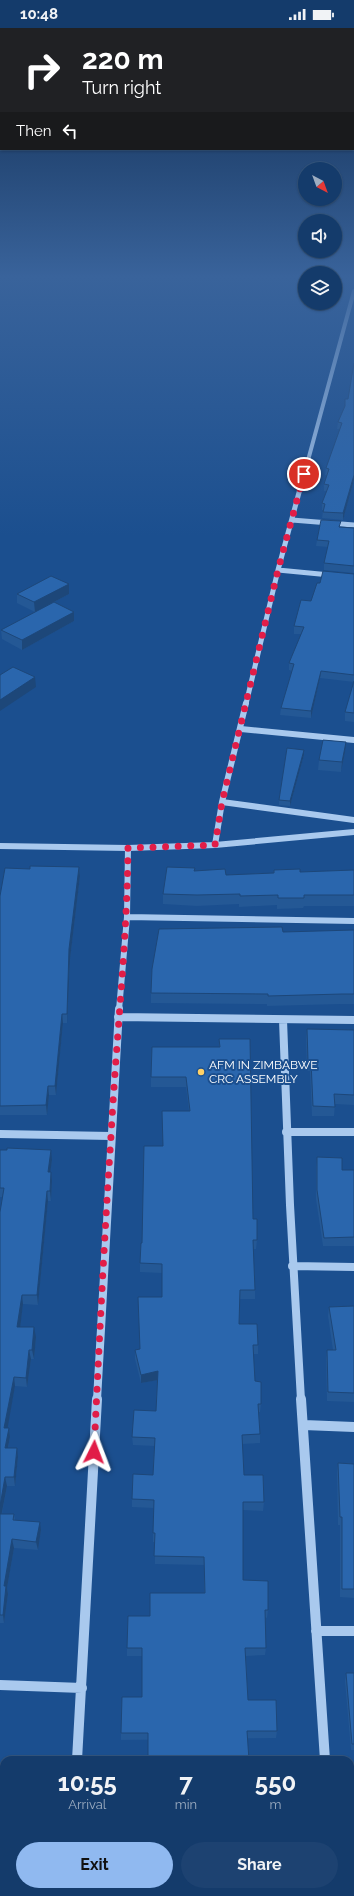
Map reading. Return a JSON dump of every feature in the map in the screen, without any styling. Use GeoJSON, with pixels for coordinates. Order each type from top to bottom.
{"type":"FeatureCollection","features":[{"type":"Feature","properties":{"kind":"street"},"geometry":{"type":"LineString","coordinates":[[215,845],[222,802],[241,729],[278,570],[335,362]]}},
{"type":"Feature","properties":{"kind":"street"},"geometry":{"type":"LineString","coordinates":[[292,520],[354,525]]}},
{"type":"Feature","properties":{"kind":"street"},"geometry":{"type":"LineString","coordinates":[[278,570],[339,575]]}},
{"type":"Feature","properties":{"kind":"street"},"geometry":{"type":"LineString","coordinates":[[241,729],[354,740]]}},
{"type":"Feature","properties":{"kind":"street"},"geometry":{"type":"LineString","coordinates":[[222,802],[354,820]]}},
{"type":"Feature","properties":{"kind":"street"},"geometry":{"type":"LineString","coordinates":[[0,846],[128,848],[215,845],[354,832]]}},
{"type":"Feature","properties":{"kind":"street"},"geometry":{"type":"LineString","coordinates":[[77,1756],[118,1017],[127,917],[128,848]]}},
{"type":"Feature","properties":{"kind":"street"},"geometry":{"type":"LineString","coordinates":[[127,917],[354,921]]}},
{"type":"Feature","properties":{"kind":"street"},"geometry":{"type":"LineString","coordinates":[[118,1017],[354,1020]]}},
{"type":"Feature","properties":{"kind":"street"},"geometry":{"type":"LineString","coordinates":[[283,1020],[292,1266],[304,1425],[325,1756]]}},
{"type":"Feature","properties":{"kind":"street"},"geometry":{"type":"LineString","coordinates":[[286,1132],[354,1132]]}},
{"type":"Feature","properties":{"kind":"street"},"geometry":{"type":"LineString","coordinates":[[0,1134],[111,1136]]}},
{"type":"Feature","properties":{"kind":"street"},"geometry":{"type":"LineString","coordinates":[[292,1266],[354,1267]]}},
{"type":"Feature","properties":{"kind":"street"},"geometry":{"type":"LineString","coordinates":[[304,1425],[354,1427]]}},
{"type":"Feature","properties":{"kind":"street"},"geometry":{"type":"LineString","coordinates":[[316,1631],[354,1632]]}},
{"type":"Feature","properties":{"kind":"street"},"geometry":{"type":"LineString","coordinates":[[0,1685],[82,1688]]}},
{"type":"Feature","properties":{"kind":"building"},"geometry":{"type":"Polygon","coordinates":[[[354,363],[354,475],[343,513],[323,512],[325,504],[322,503],[329,485],[324,484],[329,469],[326,468],[342,423],[338,422],[345,406],[345,399],[348,399],[354,363]]]}},
{"type":"Feature","properties":{"kind":"building"},"geometry":{"type":"Polygon","coordinates":[[[321,520],[341,521],[339,527],[354,528],[354,566],[324,563],[329,541],[317,540],[321,520]]]}},
{"type":"Feature","properties":{"kind":"building"},"geometry":{"type":"Polygon","coordinates":[[[323,571],[354,574],[354,675],[321,671],[311,711],[281,708],[294,664],[289,663],[304,627],[294,626],[301,600],[311,601],[317,583],[320,583],[323,571]]]}},
{"type":"Feature","properties":{"kind":"building"},"geometry":{"type":"Polygon","coordinates":[[[51,576],[69,584],[34,602],[17,594],[51,576]]]}},
{"type":"Feature","properties":{"kind":"building"},"geometry":{"type":"Polygon","coordinates":[[[54,602],[74,612],[22,640],[1,630],[54,602]]]}},
{"type":"Feature","properties":{"kind":"building"},"geometry":{"type":"Polygon","coordinates":[[[13,667],[35,677],[0,700],[0,675],[13,667]]]}},
{"type":"Feature","properties":{"kind":"building"},"geometry":{"type":"Polygon","coordinates":[[[354,681],[354,713],[345,712],[354,681]]]}},
{"type":"Feature","properties":{"kind":"building"},"geometry":{"type":"Polygon","coordinates":[[[323,740],[346,742],[342,762],[319,760],[323,740]]]}},
{"type":"Feature","properties":{"kind":"building"},"geometry":{"type":"Polygon","coordinates":[[[287,748],[304,750],[290,801],[279,800],[287,748]]]}},
{"type":"Feature","properties":{"kind":"building"},"geometry":{"type":"Polygon","coordinates":[[[30,866],[79,867],[69,949],[67,1014],[62,1014],[55,1086],[48,1086],[46,1105],[0,1106],[0,896],[5,868],[30,869],[30,866]]]}},
{"type":"Feature","properties":{"kind":"building"},"geometry":{"type":"Polygon","coordinates":[[[167,867],[195,868],[194,871],[225,869],[226,875],[274,873],[274,870],[300,869],[300,872],[354,870],[354,895],[304,895],[304,898],[278,898],[278,895],[240,896],[240,894],[163,894],[167,867]]]}},
{"type":"Feature","properties":{"kind":"building"},"geometry":{"type":"Polygon","coordinates":[[[282,927],[283,932],[354,930],[354,994],[268,996],[268,994],[151,993],[152,969],[159,929],[282,927]]]}},
{"type":"Feature","properties":{"kind":"building"},"geometry":{"type":"Polygon","coordinates":[[[307,1029],[354,1030],[354,1095],[334,1094],[335,1107],[313,1106],[311,1061],[308,1061],[307,1029]]]}},
{"type":"Feature","properties":{"kind":"building"},"geometry":{"type":"Polygon","coordinates":[[[219,1039],[250,1039],[253,1219],[257,1219],[257,1240],[253,1240],[255,1290],[240,1290],[239,1324],[257,1324],[258,1345],[253,1345],[255,1381],[261,1382],[261,1404],[258,1404],[260,1434],[242,1435],[244,1475],[263,1475],[264,1502],[243,1502],[243,1580],[268,1581],[268,1610],[265,1610],[266,1648],[245,1648],[248,1700],[276,1700],[277,1731],[247,1731],[249,1756],[148,1756],[148,1733],[121,1733],[122,1697],[142,1697],[142,1648],[127,1648],[128,1616],[150,1616],[150,1593],[205,1593],[204,1557],[154,1556],[154,1500],[132,1499],[133,1474],[153,1475],[155,1438],[132,1437],[134,1410],[156,1411],[158,1371],[141,1375],[135,1350],[140,1349],[138,1297],[162,1297],[162,1264],[140,1263],[142,1243],[144,1146],[163,1146],[162,1111],[190,1111],[186,1077],[151,1077],[152,1047],[220,1047],[219,1039]]]}},
{"type":"Feature","properties":{"kind":"building"},"geometry":{"type":"Polygon","coordinates":[[[7,1148],[51,1150],[48,1172],[51,1172],[50,1191],[47,1191],[37,1295],[22,1295],[17,1327],[34,1327],[32,1350],[29,1350],[26,1378],[14,1377],[4,1428],[9,1428],[5,1448],[17,1448],[14,1477],[5,1477],[0,1506],[0,1212],[4,1188],[0,1188],[0,1150],[7,1150],[7,1148]]]}},
{"type":"Feature","properties":{"kind":"building"},"geometry":{"type":"Polygon","coordinates":[[[317,1157],[342,1158],[342,1170],[354,1170],[354,1237],[324,1238],[317,1190],[317,1157]]]}},
{"type":"Feature","properties":{"kind":"building"},"geometry":{"type":"Polygon","coordinates":[[[354,1306],[354,1393],[328,1392],[327,1350],[336,1350],[329,1307],[354,1306]]]}},
{"type":"Feature","properties":{"kind":"building"},"geometry":{"type":"Polygon","coordinates":[[[338,1463],[354,1464],[354,1589],[342,1589],[342,1517],[340,1517],[338,1463]]]}},
{"type":"Feature","properties":{"kind":"building"},"geometry":{"type":"Polygon","coordinates":[[[0,1514],[14,1514],[13,1520],[40,1522],[36,1542],[12,1539],[4,1586],[6,1586],[3,1615],[0,1615],[0,1514]]]}},
{"type":"Feature","properties":{"kind":"building"},"geometry":{"type":"Polygon","coordinates":[[[346,1673],[354,1673],[354,1744],[352,1744],[346,1673]]]}},
{"type":"Feature","properties":{"kind":"place","name":"AFM IN ZIMBABWE CRC ASSEMBLY"},"geometry":{"type":"Point","coordinates":[201,1072]}},
{"type":"Feature","properties":{"kind":"route"},"geometry":{"type":"LineString","coordinates":[[94,1452],[118,1017],[127,917],[128,848],[215,845],[222,802],[244,717],[278,570],[304,474]]}}]}
